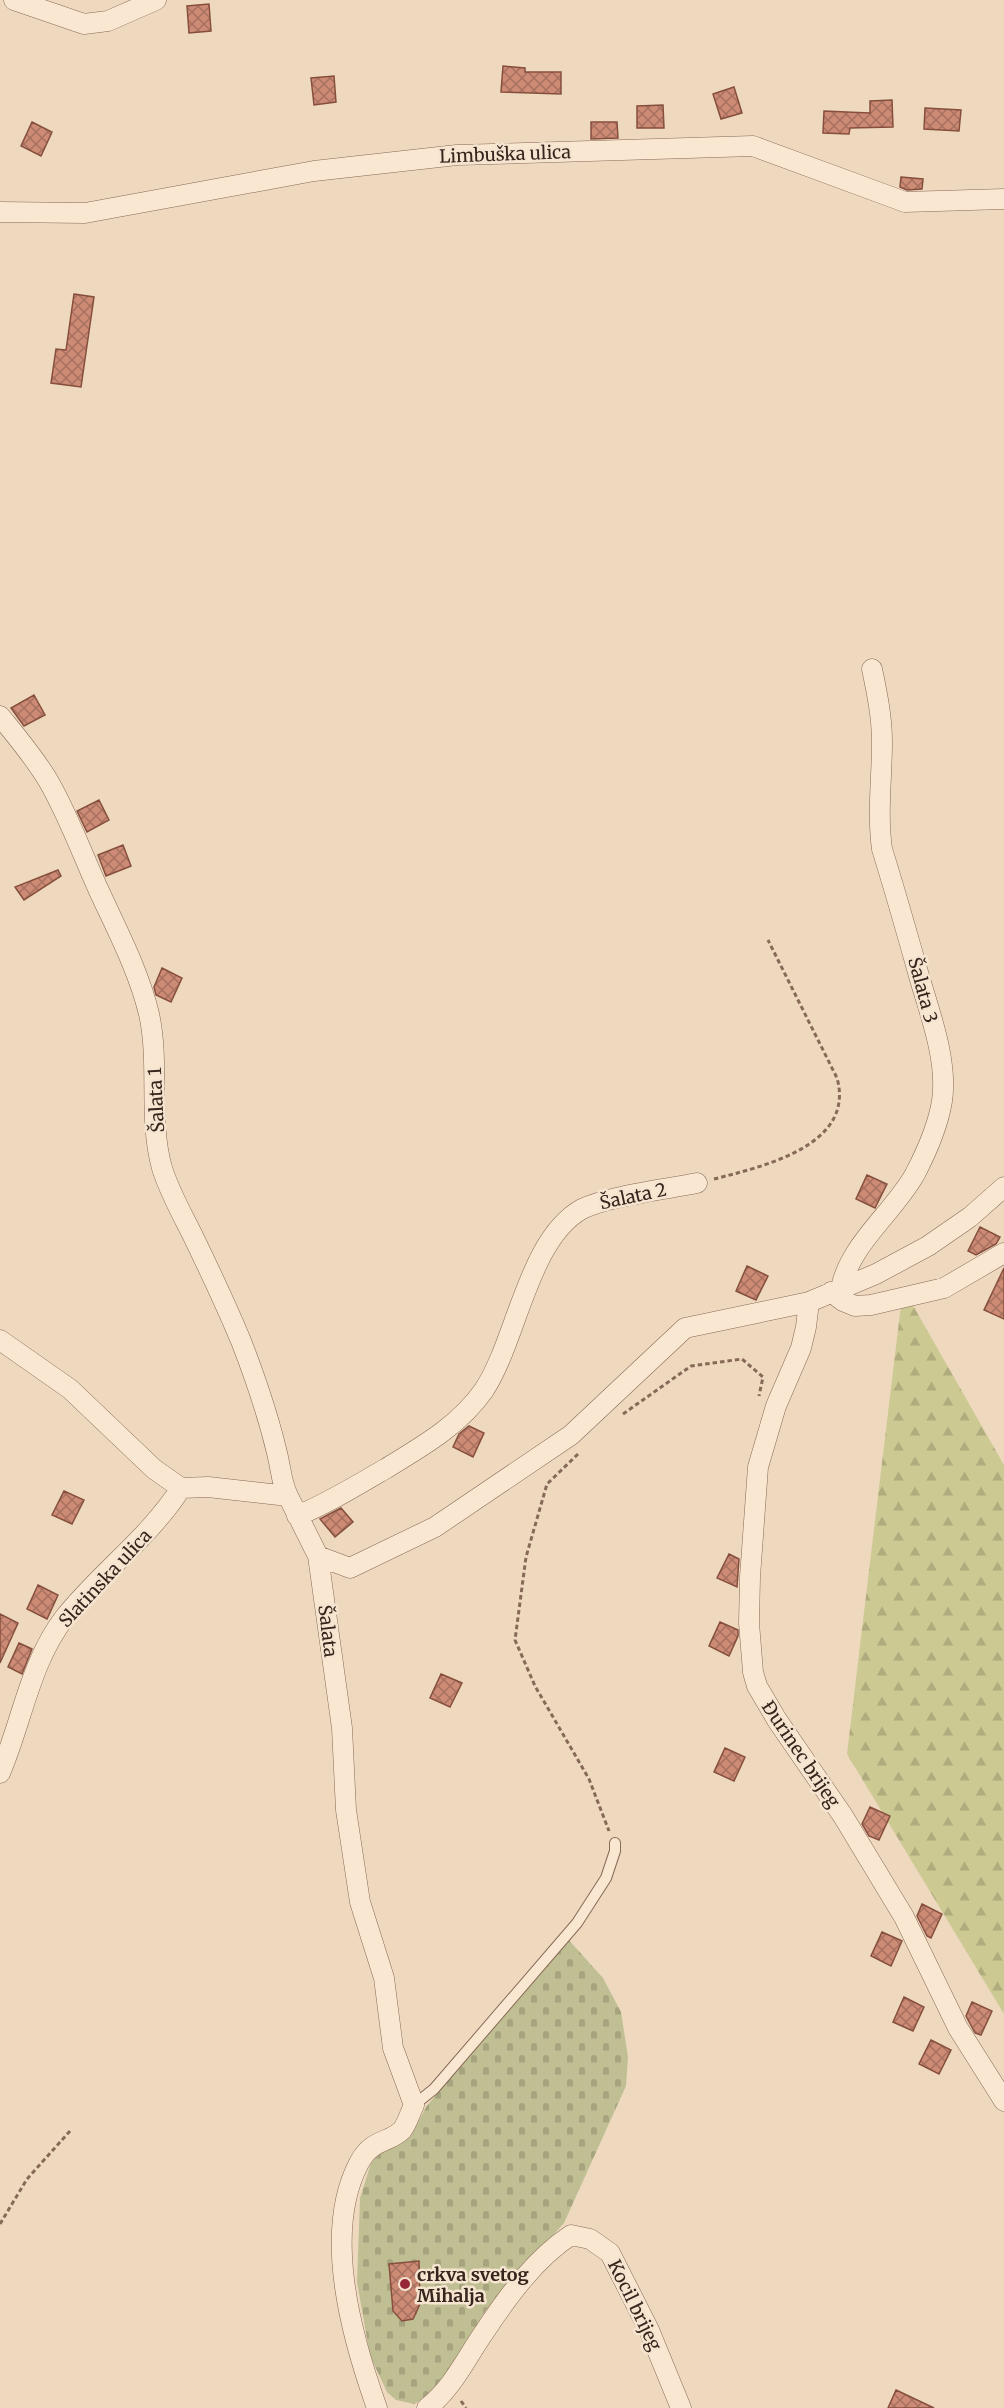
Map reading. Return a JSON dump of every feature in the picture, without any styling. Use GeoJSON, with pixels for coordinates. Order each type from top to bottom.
{"type":"FeatureCollection","features":[{"type":"Feature","properties":{"kind":"street"},"geometry":{"type":"LineString","coordinates":[[14,0],[84,24],[108,21],[156,0]]}},
{"type":"Feature","properties":{"kind":"street","name":"Limbuška ulica"},"geometry":{"type":"LineString","coordinates":[[0,212],[85,213],[314,171],[457,154],[753,146],[905,202],[1004,199]]}},
{"type":"Feature","properties":{"kind":"street","name":"Šalata 3"},"geometry":{"type":"LineString","coordinates":[[836,1290],[855,1256],[913,1176],[930,1142],[942,1101],[941,1064],[930,1013],[882,849],[879,823],[882,740],[880,709],[872,669]]}},
{"type":"Feature","properties":{"kind":"street","name":"Šalata 1"},"geometry":{"type":"LineString","coordinates":[[0,716],[28,750],[69,820],[122,939],[149,1016],[162,1167],[240,1340],[261,1397],[278,1455],[282,1484],[288,1496]]}},
{"type":"Feature","properties":{"kind":"street","name":"Šalata 2"},"geometry":{"type":"LineString","coordinates":[[297,1516],[326,1504],[436,1438],[473,1404],[498,1366],[538,1262],[553,1236],[572,1217],[595,1204],[698,1183]]}},
{"type":"Feature","properties":{"kind":"street"},"geometry":{"type":"LineString","coordinates":[[318,1556],[350,1568],[435,1527],[571,1436],[685,1328],[809,1302],[892,1266],[928,1246],[970,1217],[1004,1187]]}},
{"type":"Feature","properties":{"kind":"street"},"geometry":{"type":"LineString","coordinates":[[836,1290],[843,1301],[855,1306],[871,1305],[944,1288],[1004,1253]]}},
{"type":"Feature","properties":{"kind":"street","name":"Đurinec brijeg"},"geometry":{"type":"LineString","coordinates":[[809,1302],[801,1348],[776,1406],[758,1467],[750,1577],[749,1623],[753,1672],[757,1686],[777,1720],[843,1816],[904,1917],[958,2028],[1004,2101]]}},
{"type":"Feature","properties":{"kind":"street"},"geometry":{"type":"LineString","coordinates":[[0,1340],[70,1389],[154,1469],[180,1488],[208,1487],[288,1496]]}},
{"type":"Feature","properties":{"kind":"street","name":"Slatinska ulica"},"geometry":{"type":"LineString","coordinates":[[0,1773],[11,1748],[38,1665],[64,1618],[149,1530],[180,1488]]}},
{"type":"Feature","properties":{"kind":"street","name":"Šalata"},"geometry":{"type":"LineString","coordinates":[[288,1496],[318,1556],[342,1728],[346,1810],[360,1902],[384,1978],[393,2048],[414,2106]]}},
{"type":"Feature","properties":{"kind":"street"},"geometry":{"type":"LineString","coordinates":[[377,2408],[360,2359],[341,2261],[344,2218],[349,2187],[360,2161],[371,2146],[401,2131],[414,2106]]}},
{"type":"Feature","properties":{"kind":"street","name":"Kocil brijeg"},"geometry":{"type":"LineString","coordinates":[[427,2408],[443,2396],[485,2330],[518,2287],[555,2246],[571,2235],[590,2239],[610,2253],[649,2330],[681,2408]]}},
{"type":"Feature","properties":{"kind":"lane"},"geometry":{"type":"LineString","coordinates":[[414,2106],[434,2089],[577,1923],[606,1878],[615,1844]]}},
{"type":"Feature","properties":{"kind":"path"},"geometry":{"type":"LineString","coordinates":[[698,1183],[742,1172],[806,1148],[832,1124],[836,1113],[839,1084],[837,1078],[768,940]]}},
{"type":"Feature","properties":{"kind":"path"},"geometry":{"type":"LineString","coordinates":[[619,1417],[691,1366],[712,1363],[742,1359],[763,1377],[758,1398]]}},
{"type":"Feature","properties":{"kind":"path"},"geometry":{"type":"LineString","coordinates":[[579,1454],[547,1484],[526,1557],[515,1640],[535,1686],[589,1779],[615,1844]]}},
{"type":"Feature","properties":{"kind":"path"},"geometry":{"type":"LineString","coordinates":[[0,2224],[27,2179],[70,2132]]}},
{"type":"Feature","properties":{"kind":"green space"},"geometry":{"type":"Polygon","coordinates":[[[903,1288],[1004,1465],[1004,2014],[847,1754],[903,1288]]]}},
{"type":"Feature","properties":{"kind":"green space"},"geometry":{"type":"Polygon","coordinates":[[[567,1938],[603,1978],[621,2012],[628,2057],[626,2086],[564,2223],[486,2310],[435,2393],[414,2404],[396,2400],[387,2392],[370,2356],[357,2282],[360,2198],[371,2163],[380,2151],[411,2136],[426,2107],[567,1938]]]}},
{"type":"Feature","properties":{"kind":"building"},"geometry":{"type":"Polygon","coordinates":[[[209,4],[211,31],[189,33],[187,6],[209,4]]]}},
{"type":"Feature","properties":{"kind":"building"},"geometry":{"type":"Polygon","coordinates":[[[503,66],[525,68],[525,72],[561,72],[561,94],[501,92],[503,66]]]}},
{"type":"Feature","properties":{"kind":"building"},"geometry":{"type":"Polygon","coordinates":[[[334,76],[336,102],[314,105],[311,78],[334,76]]]}},
{"type":"Feature","properties":{"kind":"building"},"geometry":{"type":"Polygon","coordinates":[[[734,87],[742,113],[721,119],[713,94],[734,87]]]}},
{"type":"Feature","properties":{"kind":"building"},"geometry":{"type":"Polygon","coordinates":[[[892,100],[893,127],[850,128],[849,134],[823,133],[824,111],[870,113],[870,101],[892,100]]]}},
{"type":"Feature","properties":{"kind":"building"},"geometry":{"type":"Polygon","coordinates":[[[663,105],[664,128],[637,128],[637,106],[663,105]]]}},
{"type":"Feature","properties":{"kind":"building"},"geometry":{"type":"Polygon","coordinates":[[[925,108],[961,110],[959,131],[924,129],[925,108]]]}},
{"type":"Feature","properties":{"kind":"building"},"geometry":{"type":"Polygon","coordinates":[[[32,122],[52,132],[41,156],[21,146],[32,122]]]}},
{"type":"Feature","properties":{"kind":"building"},"geometry":{"type":"Polygon","coordinates":[[[591,122],[617,122],[618,138],[591,139],[591,122]]]}},
{"type":"Feature","properties":{"kind":"building"},"geometry":{"type":"Polygon","coordinates":[[[901,177],[923,179],[922,189],[907,190],[900,187],[901,177]]]}},
{"type":"Feature","properties":{"kind":"building"},"geometry":{"type":"Polygon","coordinates":[[[74,294],[94,297],[81,387],[51,383],[56,349],[66,350],[74,294]]]}},
{"type":"Feature","properties":{"kind":"building"},"geometry":{"type":"Polygon","coordinates":[[[34,695],[45,715],[24,726],[11,708],[34,695]]]}},
{"type":"Feature","properties":{"kind":"building"},"geometry":{"type":"Polygon","coordinates":[[[99,800],[109,820],[87,832],[77,811],[99,800]]]}},
{"type":"Feature","properties":{"kind":"building"},"geometry":{"type":"Polygon","coordinates":[[[123,845],[131,866],[106,876],[98,855],[123,845]]]}},
{"type":"Feature","properties":{"kind":"building"},"geometry":{"type":"Polygon","coordinates":[[[58,870],[61,876],[24,900],[15,887],[58,870]]]}},
{"type":"Feature","properties":{"kind":"building"},"geometry":{"type":"Polygon","coordinates":[[[162,968],[182,978],[171,1002],[156,995],[154,987],[162,968]]]}},
{"type":"Feature","properties":{"kind":"building"},"geometry":{"type":"Polygon","coordinates":[[[867,1175],[887,1184],[875,1208],[856,1199],[867,1175]]]}},
{"type":"Feature","properties":{"kind":"building"},"geometry":{"type":"Polygon","coordinates":[[[980,1227],[1000,1237],[996,1244],[976,1255],[968,1251],[980,1227]]]}},
{"type":"Feature","properties":{"kind":"building"},"geometry":{"type":"Polygon","coordinates":[[[747,1266],[768,1276],[756,1300],[736,1291],[747,1266]]]}},
{"type":"Feature","properties":{"kind":"building"},"geometry":{"type":"Polygon","coordinates":[[[1004,1268],[1004,1319],[984,1310],[1004,1268]]]}},
{"type":"Feature","properties":{"kind":"building"},"geometry":{"type":"Polygon","coordinates":[[[469,1426],[484,1433],[473,1457],[453,1447],[459,1434],[469,1426]]]}},
{"type":"Feature","properties":{"kind":"building"},"geometry":{"type":"Polygon","coordinates":[[[64,1491],[84,1500],[72,1524],[52,1515],[64,1491]]]}},
{"type":"Feature","properties":{"kind":"building"},"geometry":{"type":"Polygon","coordinates":[[[341,1508],[353,1522],[335,1537],[320,1519],[341,1508]]]}},
{"type":"Feature","properties":{"kind":"building"},"geometry":{"type":"Polygon","coordinates":[[[729,1554],[739,1559],[737,1587],[717,1578],[729,1554]]]}},
{"type":"Feature","properties":{"kind":"building"},"geometry":{"type":"Polygon","coordinates":[[[38,1585],[58,1595],[47,1619],[27,1609],[38,1585]]]}},
{"type":"Feature","properties":{"kind":"building"},"geometry":{"type":"Polygon","coordinates":[[[0,1614],[18,1623],[0,1663],[0,1614]]]}},
{"type":"Feature","properties":{"kind":"building"},"geometry":{"type":"Polygon","coordinates":[[[720,1622],[738,1630],[738,1636],[729,1656],[709,1646],[720,1622]]]}},
{"type":"Feature","properties":{"kind":"building"},"geometry":{"type":"Polygon","coordinates":[[[19,1643],[32,1649],[22,1674],[8,1667],[19,1643]]]}},
{"type":"Feature","properties":{"kind":"building"},"geometry":{"type":"Polygon","coordinates":[[[441,1674],[462,1683],[450,1707],[430,1698],[441,1674]]]}},
{"type":"Feature","properties":{"kind":"building"},"geometry":{"type":"Polygon","coordinates":[[[725,1748],[745,1757],[734,1781],[714,1772],[725,1748]]]}},
{"type":"Feature","properties":{"kind":"building"},"geometry":{"type":"Polygon","coordinates":[[[870,1807],[890,1816],[879,1840],[869,1836],[862,1824],[870,1807]]]}},
{"type":"Feature","properties":{"kind":"building"},"geometry":{"type":"Polygon","coordinates":[[[922,1904],[942,1914],[931,1938],[927,1936],[917,1916],[922,1904]]]}},
{"type":"Feature","properties":{"kind":"building"},"geometry":{"type":"Polygon","coordinates":[[[882,1932],[902,1941],[891,1966],[871,1956],[882,1932]]]}},
{"type":"Feature","properties":{"kind":"building"},"geometry":{"type":"Polygon","coordinates":[[[904,1997],[924,2007],[913,2031],[893,2022],[904,1997]]]}},
{"type":"Feature","properties":{"kind":"building"},"geometry":{"type":"Polygon","coordinates":[[[972,2002],[992,2011],[981,2035],[975,2033],[966,2016],[972,2002]]]}},
{"type":"Feature","properties":{"kind":"building"},"geometry":{"type":"Polygon","coordinates":[[[931,2040],[951,2050],[939,2074],[919,2064],[931,2040]]]}},
{"type":"Feature","properties":{"kind":"building","name":"crkva svetog Mihalja"},"geometry":{"type":"Polygon","coordinates":[[[419,2261],[420,2304],[413,2319],[402,2321],[393,2311],[389,2264],[419,2261]]]}},
{"type":"Feature","properties":{"kind":"building"},"geometry":{"type":"Polygon","coordinates":[[[896,2390],[934,2408],[888,2408],[896,2390]]]}},
{"type":"Feature","properties":{"kind":"place","name":"crkva svetog Mihalja"},"geometry":{"type":"Point","coordinates":[405,2284]}}]}
